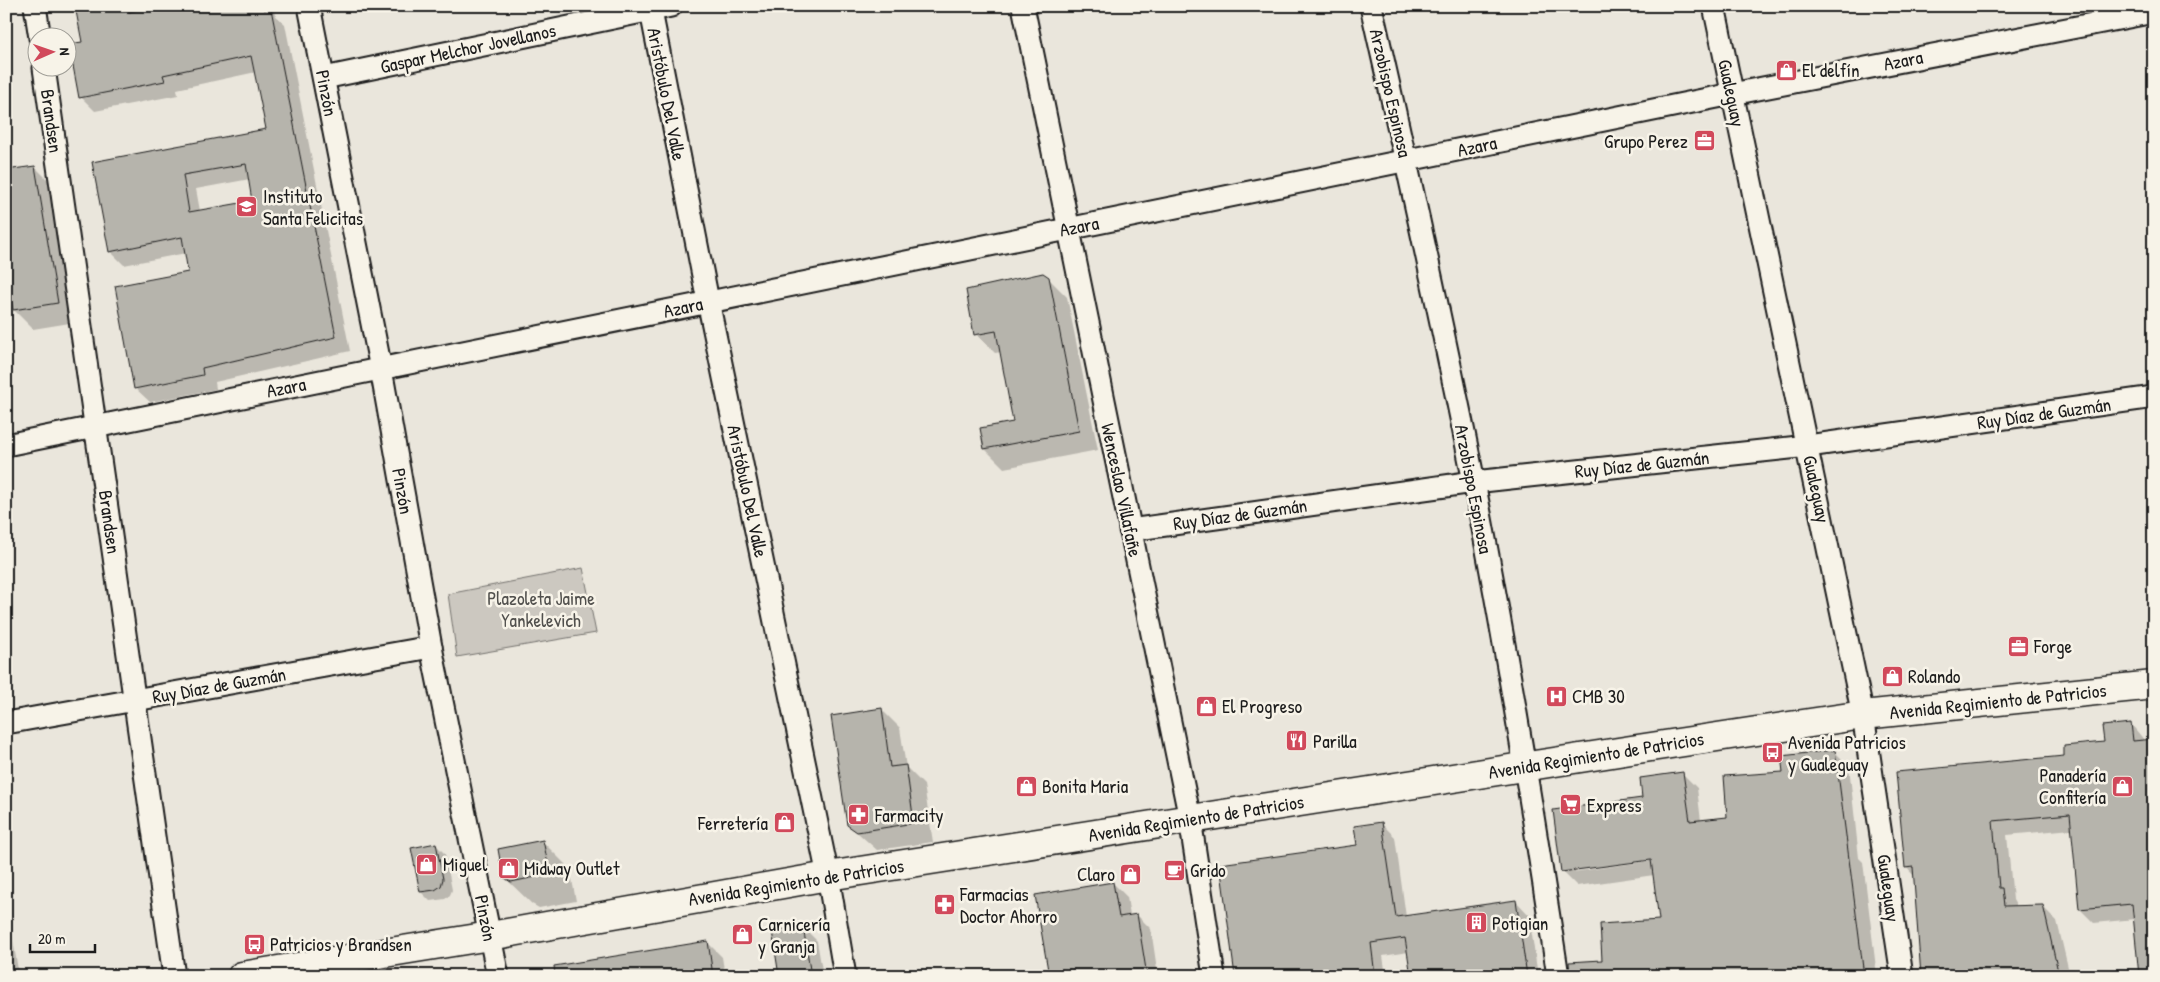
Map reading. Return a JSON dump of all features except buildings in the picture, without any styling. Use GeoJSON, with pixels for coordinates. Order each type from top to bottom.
{"type":"FeatureCollection","features":[{"type":"Feature","properties":{"kind":"main road","name":"Avenida Regimiento de Patricios"},"geometry":{"type":"LineString","coordinates":[[242,976],[490,936],[828,876],[1526,766],[1863,716],[2154,685]]}},
{"type":"Feature","properties":{"kind":"street"},"geometry":{"type":"LineString","coordinates":[[35,6],[38,28]]}},
{"type":"Feature","properties":{"kind":"street","name":"Pinzón"},"geometry":{"type":"LineString","coordinates":[[309,6],[381,369],[431,647],[498,976]]}},
{"type":"Feature","properties":{"kind":"street","name":"Wenceslao Villafañe"},"geometry":{"type":"LineString","coordinates":[[1023,6],[1190,818],[1214,976]]}},
{"type":"Feature","properties":{"kind":"street","name":"Arzobispo Espinosa"},"geometry":{"type":"LineString","coordinates":[[1371,6],[1406,160],[1474,482],[1526,766],[1558,976]]}},
{"type":"Feature","properties":{"kind":"street","name":"Gualeguay"},"geometry":{"type":"LineString","coordinates":[[1714,6],[1808,446],[1863,716],[1902,976]]}},
{"type":"Feature","properties":{"kind":"street","name":"Gaspar Melchor Jovellanos"},"geometry":{"type":"LineString","coordinates":[[324,78],[657,8]]}},
{"type":"Feature","properties":{"kind":"street","name":"Aristóbulo Del Valle"},"geometry":{"type":"LineString","coordinates":[[657,8],[708,302],[828,876],[845,976]]}},
{"type":"Feature","properties":{"kind":"street","name":"Azara"},"geometry":{"type":"LineString","coordinates":[[6,445],[96,425],[381,369],[1732,94],[2154,12]]}},
{"type":"Feature","properties":{"kind":"street","name":"Brandsen"},"geometry":{"type":"LineString","coordinates":[[45,78],[174,976]]}},
{"type":"Feature","properties":{"kind":"street","name":"Ruy Díaz de Guzmán"},"geometry":{"type":"LineString","coordinates":[[1130,530],[1474,482],[1808,446],[2154,397]]}},
{"type":"Feature","properties":{"kind":"street","name":"Ruy Díaz de Guzmán"},"geometry":{"type":"LineString","coordinates":[[6,723],[431,647]]}},
{"type":"Feature","properties":{"kind":"green space","name":"Plazoleta Jaime Yankelevich"},"geometry":{"type":"Polygon","coordinates":[[[583,568],[596,633],[457,657],[448,594],[583,568]]]}},
{"type":"Feature","properties":{"kind":"place","name":"El delfín"},"geometry":{"type":"Point","coordinates":[1786,70]}},
{"type":"Feature","properties":{"kind":"place","name":"Grupo Perez"},"geometry":{"type":"Point","coordinates":[1704,141]}},
{"type":"Feature","properties":{"kind":"place","name":"Instituto Santa Felicitas"},"geometry":{"type":"Point","coordinates":[247,207]}},
{"type":"Feature","properties":{"kind":"place","name":"Forge"},"geometry":{"type":"Point","coordinates":[2018,646]}},
{"type":"Feature","properties":{"kind":"place","name":"Rolando"},"geometry":{"type":"Point","coordinates":[1892,676]}},
{"type":"Feature","properties":{"kind":"place","name":"CMB 30"},"geometry":{"type":"Point","coordinates":[1556,696]}},
{"type":"Feature","properties":{"kind":"place","name":"El Progreso"},"geometry":{"type":"Point","coordinates":[1206,706]}},
{"type":"Feature","properties":{"kind":"place","name":"Parilla"},"geometry":{"type":"Point","coordinates":[1297,741]}},
{"type":"Feature","properties":{"kind":"place","name":"Avenida Patricios y Gualeguay"},"geometry":{"type":"Point","coordinates":[1772,753]}},
{"type":"Feature","properties":{"kind":"place","name":"Bonita Maria"},"geometry":{"type":"Point","coordinates":[1026,786]}},
{"type":"Feature","properties":{"kind":"place","name":"Panadería Confitería"},"geometry":{"type":"Point","coordinates":[2122,786]}},
{"type":"Feature","properties":{"kind":"place","name":"Express"},"geometry":{"type":"Point","coordinates":[1571,805]}},
{"type":"Feature","properties":{"kind":"place","name":"Farmacity"},"geometry":{"type":"Point","coordinates":[859,815]}},
{"type":"Feature","properties":{"kind":"place","name":"Ferretería"},"geometry":{"type":"Point","coordinates":[784,823]}},
{"type":"Feature","properties":{"kind":"place","name":"Miguel"},"geometry":{"type":"Point","coordinates":[427,864]}},
{"type":"Feature","properties":{"kind":"place","name":"Midway Outlet"},"geometry":{"type":"Point","coordinates":[508,868]}},
{"type":"Feature","properties":{"kind":"place","name":"Grido"},"geometry":{"type":"Point","coordinates":[1174,870]}},
{"type":"Feature","properties":{"kind":"place","name":"Claro"},"geometry":{"type":"Point","coordinates":[1131,874]}},
{"type":"Feature","properties":{"kind":"place","name":"Farmacias Doctor Ahorro"},"geometry":{"type":"Point","coordinates":[944,905]}},
{"type":"Feature","properties":{"kind":"place","name":"Potigian"},"geometry":{"type":"Point","coordinates":[1476,923]}},
{"type":"Feature","properties":{"kind":"place","name":"Carnicería y Granja"},"geometry":{"type":"Point","coordinates":[742,935]}},
{"type":"Feature","properties":{"kind":"place","name":"Patricios y Brandsen"},"geometry":{"type":"Point","coordinates":[254,944]}}]}
